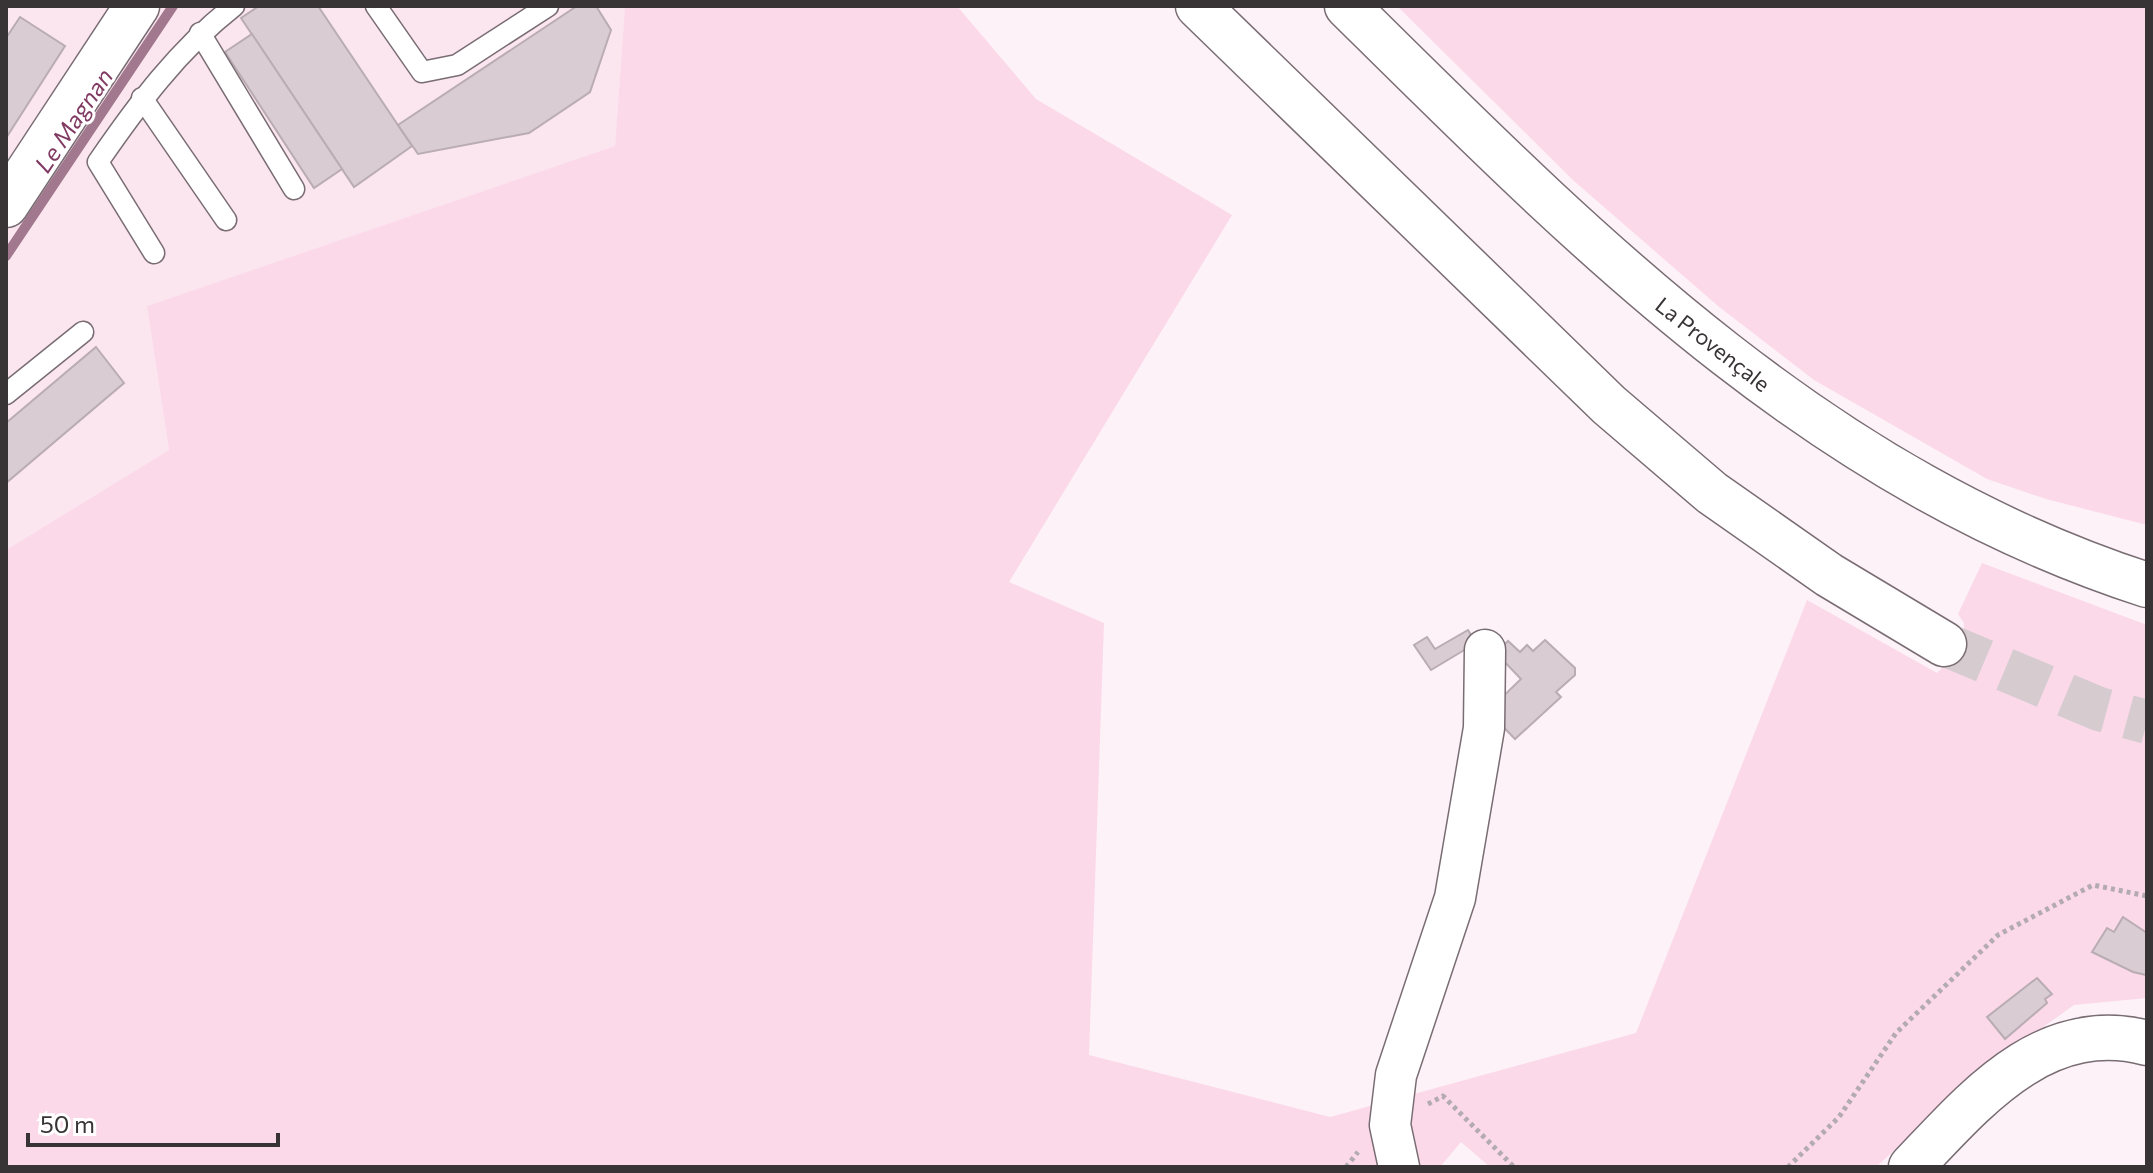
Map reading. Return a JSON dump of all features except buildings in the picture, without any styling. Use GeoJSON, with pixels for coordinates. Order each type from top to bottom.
{"type":"FeatureCollection","features":[{"type":"Feature","properties":{"kind":"main road"},"geometry":{"type":"LineString","coordinates":[[6,205],[137,6]]}},
{"type":"Feature","properties":{"kind":"main road"},"geometry":{"type":"LineString","coordinates":[[1198,6],[1609,405],[1712,493],[1829,575],[1944,644]]}},
{"type":"Feature","properties":{"kind":"main road","name":"La Provençale"},"geometry":{"type":"LineString","coordinates":[[1347,6],[1550,207],[1767,388],[1921,485],[2019,534],[2147,585]]}},
{"type":"Feature","properties":{"kind":"main road"},"geometry":{"type":"LineString","coordinates":[[1911,1167],[1997,1080],[2027,1060],[2078,1040],[2107,1036],[2147,1043]]}},
{"type":"Feature","properties":{"kind":"street"},"geometry":{"type":"LineString","coordinates":[[1399,1167],[1390,1125],[1396,1075],[1455,898],[1484,728],[1485,650]]}},
{"type":"Feature","properties":{"kind":"lane"},"geometry":{"type":"LineString","coordinates":[[154,253],[98,162],[142,98],[200,33],[234,6]]}},
{"type":"Feature","properties":{"kind":"lane"},"geometry":{"type":"LineString","coordinates":[[376,6],[422,72],[457,65],[548,6]]}},
{"type":"Feature","properties":{"kind":"lane"},"geometry":{"type":"LineString","coordinates":[[200,33],[294,189]]}},
{"type":"Feature","properties":{"kind":"lane"},"geometry":{"type":"LineString","coordinates":[[142,98],[226,220]]}},
{"type":"Feature","properties":{"kind":"lane"},"geometry":{"type":"LineString","coordinates":[[6,394],[83,332]]}},
{"type":"Feature","properties":{"kind":"path"},"geometry":{"type":"LineString","coordinates":[[1788,1167],[1839,1117],[1896,1033],[1998,935],[2093,885],[2147,896]]}},
{"type":"Feature","properties":{"kind":"shaded area"},"geometry":{"type":"Polygon","coordinates":[[[6,6],[625,6],[615,146],[147,306],[169,450],[6,550],[6,6]]]}},
{"type":"Feature","properties":{"kind":"shaded area"},"geometry":{"type":"Polygon","coordinates":[[[625,6],[957,6],[1036,99],[1232,215],[1009,582],[1104,623],[1089,1055],[1330,1117],[1636,1033],[1807,600],[1937,673],[1964,647],[1964,623],[1958,614],[1982,563],[2147,625],[2147,998],[2074,1005],[1979,1073],[1876,1167],[1490,1167],[1461,1142],[1440,1167],[6,1167],[6,550],[169,450],[147,306],[615,146],[625,6]]]}},
{"type":"Feature","properties":{"kind":"shaded area"},"geometry":{"type":"Polygon","coordinates":[[[1397,6],[2147,6],[2147,525],[2046,499],[1987,479],[1814,380],[1718,306],[1574,181],[1397,6]]]}},
{"type":"Feature","properties":{"kind":"waterway","name":"Le Magnan"},"geometry":{"type":"LineString","coordinates":[[6,256],[173,6]]}},
{"type":"Feature","properties":{"kind":"tunnel"},"geometry":{"type":"LineString","coordinates":[[1944,644],[2099,709],[2147,722]]}}]}
